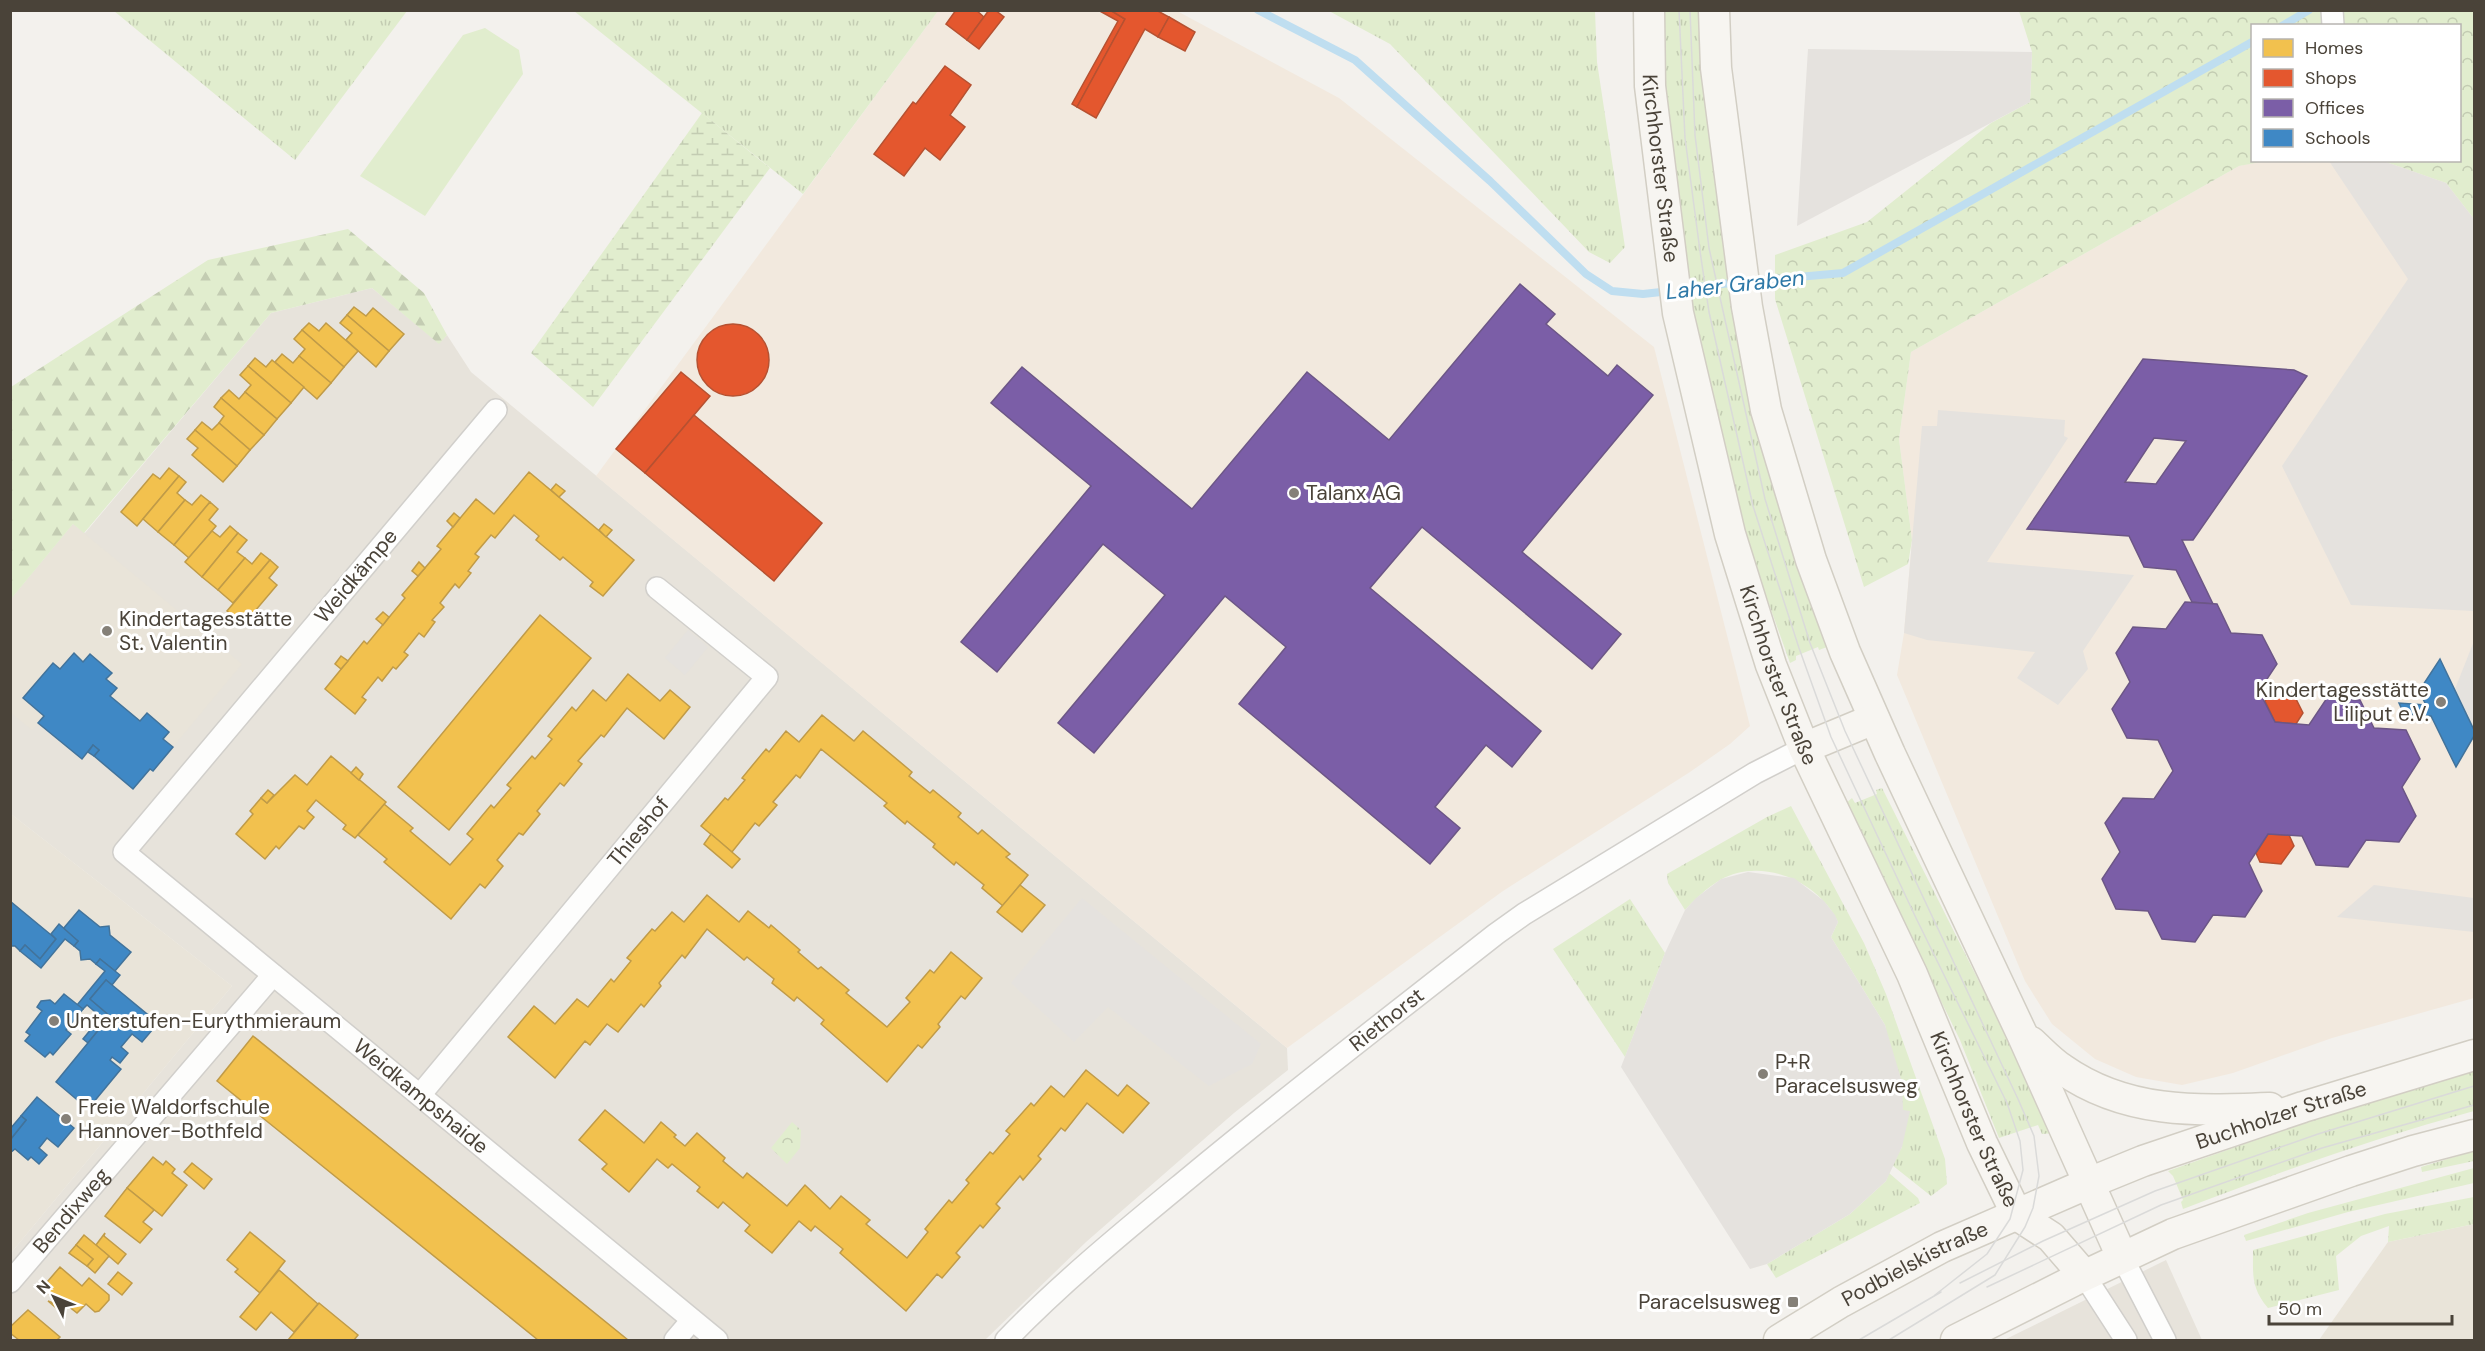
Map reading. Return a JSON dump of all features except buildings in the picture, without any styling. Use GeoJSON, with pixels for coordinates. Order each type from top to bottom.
{"type":"FeatureCollection","features":[{"type":"Feature","properties":{"kind":"main road","name":"Kirchhorster Straße"},"geometry":{"type":"LineString","coordinates":[[1649,10],[1650,86],[1678,313],[1730,534],[1771,665],[1804,748],[1912,974],[1982,1143],[2017,1215],[2051,1237],[2084,1275]]}},
{"type":"Feature","properties":{"kind":"main road"},"geometry":{"type":"LineString","coordinates":[[1714,10],[1716,68],[1747,307],[1766,410],[1811,560],[1845,652],[1874,719],[2022,1034],[2122,1257]]}},
{"type":"Feature","properties":{"kind":"main road"},"geometry":{"type":"LineString","coordinates":[[1804,748],[1874,719]]}},
{"type":"Feature","properties":{"kind":"main road"},"geometry":{"type":"LineString","coordinates":[[2022,1034],[2062,1069],[2101,1090],[2138,1103],[2178,1110],[2303,1107]]}},
{"type":"Feature","properties":{"kind":"main road","name":"Buchholzer Straße"},"geometry":{"type":"LineString","coordinates":[[2089,1183],[2143,1161],[2303,1107],[2475,1055]]}},
{"type":"Feature","properties":{"kind":"main road"},"geometry":{"type":"LineString","coordinates":[[1956,1341],[2084,1275],[2173,1234],[2350,1171],[2475,1135]]}},
{"type":"Feature","properties":{"kind":"main road","name":"Podbielskistraße"},"geometry":{"type":"LineString","coordinates":[[1779,1341],[1841,1302],[1942,1247],[2089,1183]]}},
{"type":"Feature","properties":{"kind":"street","name":"Weidkämpe"},"geometry":{"type":"LineString","coordinates":[[124,852],[496,410]]}},
{"type":"Feature","properties":{"kind":"street","name":"Thieshof"},"geometry":{"type":"LineString","coordinates":[[420,1095],[767,677],[657,588]]}},
{"type":"Feature","properties":{"kind":"street","name":"Riethorst"},"geometry":{"type":"LineString","coordinates":[[1006,1341],[1039,1308],[1142,1217],[1279,1104],[1496,934],[1524,914],[1755,773],[1804,748]]}},
{"type":"Feature","properties":{"kind":"street","name":"Weidkampshaide"},"geometry":{"type":"LineString","coordinates":[[124,852],[717,1341]]}},
{"type":"Feature","properties":{"kind":"street","name":"Bendixweg"},"geometry":{"type":"LineString","coordinates":[[10,1282],[273,975]]}},
{"type":"Feature","properties":{"kind":"street"},"geometry":{"type":"LineString","coordinates":[[2122,1257],[2165,1341]]}},
{"type":"Feature","properties":{"kind":"street"},"geometry":{"type":"LineString","coordinates":[[2084,1275],[2126,1341]]}},
{"type":"Feature","properties":{"kind":"street"},"geometry":{"type":"LineString","coordinates":[[675,1341],[692,1320]]}},
{"type":"Feature","properties":{"kind":"shaded area","name":"Talanx AG"},"geometry":{"type":"Polygon","coordinates":[[[938,11],[1177,11],[1339,98],[1654,347],[1750,726],[1730,744],[1690,772],[1503,891],[1287,1048],[596,476],[938,11]]]}},
{"type":"Feature","properties":{"kind":"shaded area"},"geometry":{"type":"Polygon","coordinates":[[[1808,49],[2032,52],[2030,102],[1797,226],[1808,49]]]}},
{"type":"Feature","properties":{"kind":"shaded area"},"geometry":{"type":"Polygon","coordinates":[[[2257,162],[2386,162],[2446,183],[2474,219],[2474,998],[2332,1038],[2233,1073],[2182,1085],[2136,1077],[2095,1059],[2052,1024],[2025,981],[1897,675],[1904,633],[1912,540],[1899,439],[1911,352],[2239,166],[2257,162]]]}},
{"type":"Feature","properties":{"kind":"shaded area"},"geometry":{"type":"Polygon","coordinates":[[[2330,162],[2386,162],[2446,183],[2474,219],[2474,611],[2351,605],[2282,466],[2408,279],[2330,162]]]}},
{"type":"Feature","properties":{"kind":"shaded area"},"geometry":{"type":"Polygon","coordinates":[[[372,288],[439,343],[447,335],[471,372],[1287,1048],[1288,1070],[1234,1113],[1086,1242],[985,1340],[11,1340],[11,1253],[232,986],[11,814],[11,599],[73,524],[85,533],[271,313],[372,288]]]}},
{"type":"Feature","properties":{"kind":"shaded area"},"geometry":{"type":"Polygon","coordinates":[[[1938,410],[2065,420],[2064,436],[2068,438],[1987,562],[2134,575],[2083,651],[2088,669],[2058,705],[2017,678],[2035,652],[1927,640],[1904,633],[1922,426],[1937,426],[1938,410]]]}},
{"type":"Feature","properties":{"kind":"shaded area","name":"Kindertagesstätte St. Valentin"},"geometry":{"type":"Polygon","coordinates":[[[73,524],[242,664],[153,771],[149,769],[133,789],[88,752],[82,759],[39,723],[32,730],[11,713],[11,599],[73,524]]]}},
{"type":"Feature","properties":{"kind":"shaded area"},"geometry":{"type":"Polygon","coordinates":[[[688,630],[708,647],[685,675],[665,658],[688,630]]]}},
{"type":"Feature","properties":{"kind":"shaded area"},"geometry":{"type":"Polygon","coordinates":[[[2474,641],[2474,730],[2455,689],[2474,641]]]}},
{"type":"Feature","properties":{"kind":"shaded area","name":"Freie Waldorfschule Hannover-Bothfeld"},"geometry":{"type":"Polygon","coordinates":[[[11,814],[232,986],[11,1253],[11,814]]]}},
{"type":"Feature","properties":{"kind":"shaded area","name":"P+R Paracelsusweg"},"geometry":{"type":"Polygon","coordinates":[[[1748,872],[1794,878],[1824,901],[1835,915],[1838,922],[1831,937],[1885,1025],[1902,1082],[1903,1110],[1910,1111],[1902,1147],[1886,1181],[1850,1214],[1767,1264],[1750,1269],[1621,1067],[1665,953],[1685,910],[1696,898],[1721,879],[1748,872]]]}},
{"type":"Feature","properties":{"kind":"shaded area"},"geometry":{"type":"Polygon","coordinates":[[[2374,885],[2474,898],[2474,932],[2337,917],[2374,885]]]}},
{"type":"Feature","properties":{"kind":"shaded area"},"geometry":{"type":"Polygon","coordinates":[[[1082,898],[1261,1044],[1252,1064],[1209,1086],[1108,1007],[1074,1042],[1011,983],[1082,898]]]}},
{"type":"Feature","properties":{"kind":"shaded area"},"geometry":{"type":"Polygon","coordinates":[[[2474,1224],[2474,1340],[2319,1340],[2388,1242],[2474,1224]]]}},
{"type":"Feature","properties":{"kind":"shaded area"},"geometry":{"type":"Polygon","coordinates":[[[2166,1260],[2202,1340],[2004,1340],[2166,1260]]]}},
{"type":"Feature","properties":{"kind":"green space"},"geometry":{"type":"Polygon","coordinates":[[[114,11],[407,11],[295,160],[114,11]]]}},
{"type":"Feature","properties":{"kind":"green space"},"geometry":{"type":"Polygon","coordinates":[[[574,11],[938,11],[803,194],[574,11]]]}},
{"type":"Feature","properties":{"kind":"green space"},"geometry":{"type":"Polygon","coordinates":[[[1329,11],[1595,11],[1597,62],[1625,247],[1610,263],[1589,252],[1390,44],[1329,11]]]}},
{"type":"Feature","properties":{"kind":"green space"},"geometry":{"type":"Polygon","coordinates":[[[1659,11],[1702,11],[1716,189],[1728,273],[1827,647],[1819,650],[1818,647],[1796,656],[1796,660],[1790,663],[1743,531],[1700,354],[1673,190],[1659,11]]]}},
{"type":"Feature","properties":{"kind":"green space"},"geometry":{"type":"Polygon","coordinates":[[[2019,11],[2474,11],[2474,219],[2446,183],[2386,162],[2461,162],[2461,24],[2251,24],[2251,162],[2261,162],[2239,166],[1911,352],[1899,439],[1912,540],[1908,564],[1864,587],[1775,299],[1775,255],[1867,222],[1991,123],[2030,102],[2032,52],[2019,11]]]}},
{"type":"Feature","properties":{"kind":"green space"},"geometry":{"type":"Polygon","coordinates":[[[485,28],[519,50],[523,74],[425,216],[360,176],[463,35],[485,28]]]}},
{"type":"Feature","properties":{"kind":"green space"},"geometry":{"type":"Polygon","coordinates":[[[702,113],[770,168],[593,407],[531,353],[702,113]]]}},
{"type":"Feature","properties":{"kind":"green space"},"geometry":{"type":"Polygon","coordinates":[[[348,229],[424,293],[447,335],[439,344],[372,288],[271,313],[84,533],[73,524],[11,599],[11,387],[208,260],[348,229]]]}},
{"type":"Feature","properties":{"kind":"green space"},"geometry":{"type":"Polygon","coordinates":[[[1882,788],[2055,1133],[2042,1134],[2038,1125],[1999,1138],[1960,1040],[1845,804],[1852,798],[1855,803],[1877,794],[1876,790],[1882,788]]]}},
{"type":"Feature","properties":{"kind":"green space"},"geometry":{"type":"Polygon","coordinates":[[[1791,806],[1864,943],[1886,994],[1945,1159],[1947,1184],[1931,1196],[1892,1165],[1902,1147],[1903,1110],[1885,1025],[1831,937],[1838,922],[1829,907],[1803,884],[1770,872],[1736,873],[1720,880],[1685,910],[1668,883],[1667,874],[1767,817],[1791,806]]]}},
{"type":"Feature","properties":{"kind":"green space"},"geometry":{"type":"Polygon","coordinates":[[[1630,899],[1665,953],[1625,1057],[1553,949],[1630,899]]]}},
{"type":"Feature","properties":{"kind":"green space"},"geometry":{"type":"Polygon","coordinates":[[[2474,1070],[2474,1111],[2327,1156],[2183,1209],[2181,1202],[2183,1200],[2173,1176],[2168,1171],[2369,1100],[2474,1070]]]}},
{"type":"Feature","properties":{"kind":"green space"},"geometry":{"type":"Polygon","coordinates":[[[792,1122],[801,1130],[800,1148],[787,1164],[771,1148],[792,1122]]]}},
{"type":"Feature","properties":{"kind":"green space"},"geometry":{"type":"Polygon","coordinates":[[[2474,1151],[2474,1161],[2422,1172],[2421,1167],[2474,1151]]]}},
{"type":"Feature","properties":{"kind":"green space"},"geometry":{"type":"Polygon","coordinates":[[[2474,1168],[2474,1183],[2348,1212],[2246,1241],[2244,1235],[2308,1213],[2474,1168]]]}},
{"type":"Feature","properties":{"kind":"green space"},"geometry":{"type":"Polygon","coordinates":[[[1889,1173],[1918,1198],[1920,1203],[1776,1278],[1767,1264],[1850,1214],[1886,1181],[1889,1173]]]}},
{"type":"Feature","properties":{"kind":"green space"},"geometry":{"type":"Polygon","coordinates":[[[2474,1197],[2474,1224],[2388,1242],[2389,1226],[2361,1236],[2336,1256],[2339,1290],[2268,1308],[2258,1294],[2253,1274],[2253,1250],[2385,1214],[2474,1197]]]}},
{"type":"Feature","properties":{"kind":"waterway","name":"Laher Graben"},"geometry":{"type":"LineString","coordinates":[[1258,10],[1355,60],[1490,181],[1586,274],[1612,291],[1643,294],[1670,291]]}},
{"type":"Feature","properties":{"kind":"waterway","name":"Laher Graben"},"geometry":{"type":"LineString","coordinates":[[2285,24],[2309,10]]}},
{"type":"Feature","properties":{"kind":"waterway","name":"Laher Graben"},"geometry":{"type":"LineString","coordinates":[[1751,281],[1843,273],[2251,43]]}},
{"type":"Feature","properties":{"kind":"waterway","name":"Laher Graben"},"geometry":{"type":"LineString","coordinates":[[1682,289],[1739,282]]}},
{"type":"Feature","properties":{"kind":"tram line"},"geometry":{"type":"LineString","coordinates":[[1679,10],[1685,138],[1709,312],[1753,506],[1799,648],[1831,737],[1916,918],[2007,1103],[2020,1141],[2023,1170],[2010,1219],[1987,1254],[1935,1295]]}},
{"type":"Feature","properties":{"kind":"tram line"},"geometry":{"type":"LineString","coordinates":[[1690,10],[1695,135],[1709,248],[1765,499],[1810,643],[1845,731],[2034,1136],[2039,1176],[2033,1208],[2025,1227],[1995,1275],[1889,1340]]}},
{"type":"Feature","properties":{"kind":"tram line"},"geometry":{"type":"LineString","coordinates":[[1960,1283],[2043,1241],[2155,1191],[2318,1134],[2474,1086]]}},
{"type":"Feature","properties":{"kind":"tram line"},"geometry":{"type":"LineString","coordinates":[[1987,1287],[2161,1205],[2322,1148],[2474,1105]]}},
{"type":"Feature","properties":{"kind":"tram line"},"geometry":{"type":"LineString","coordinates":[[1859,1340],[1941,1292]]}},
{"type":"Feature","properties":{"kind":"place","name":"Talanx AG"},"geometry":{"type":"Point","coordinates":[1294,493]}},
{"type":"Feature","properties":{"kind":"place","name":"Kindertagesstätte St. Valentin"},"geometry":{"type":"Point","coordinates":[107,631]}},
{"type":"Feature","properties":{"kind":"place","name":"Kindertagesstätte Liliput e.V."},"geometry":{"type":"Point","coordinates":[2441,702]}},
{"type":"Feature","properties":{"kind":"place","name":"Unterstufen-Eurythmieraum"},"geometry":{"type":"Point","coordinates":[54,1021]}},
{"type":"Feature","properties":{"kind":"place","name":"P+R Paracelsusweg"},"geometry":{"type":"Point","coordinates":[1763,1074]}},
{"type":"Feature","properties":{"kind":"place","name":"Freie Waldorfschule Hannover-Bothfeld"},"geometry":{"type":"Point","coordinates":[66,1119]}},
{"type":"Feature","properties":{"kind":"place","name":"Paracelsusweg"},"geometry":{"type":"Point","coordinates":[1793,1302]}}]}
